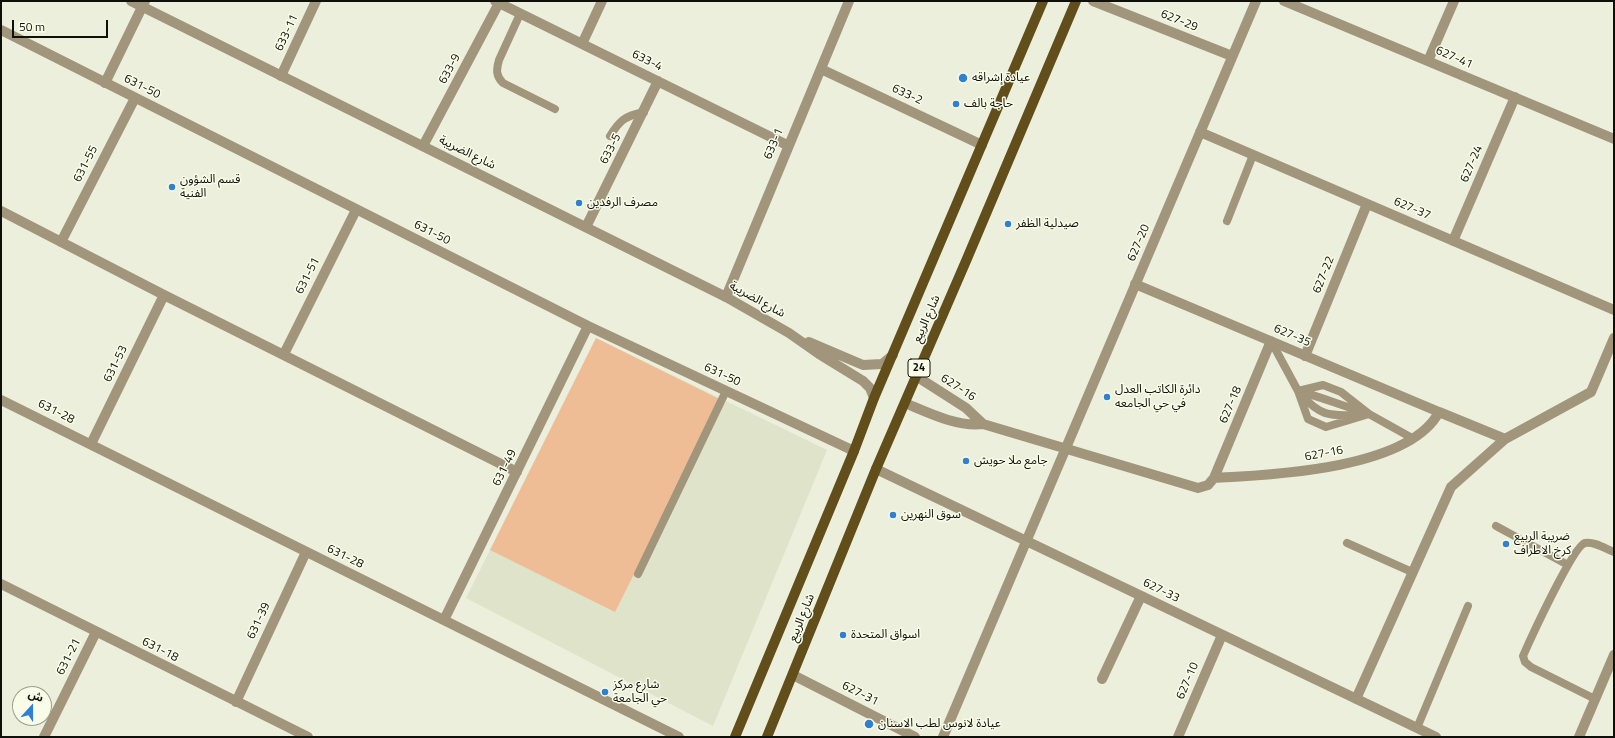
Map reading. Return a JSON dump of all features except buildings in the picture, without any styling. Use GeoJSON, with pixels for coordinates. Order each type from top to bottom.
{"type":"FeatureCollection","features":[{"type":"Feature","properties":{"kind":"main road","name":"شارع الربيع"},"geometry":{"type":"LineString","coordinates":[[736,737],[854,451],[874,398],[1043,1]]}},
{"type":"Feature","properties":{"kind":"main road","name":"شارع الربيع"},"geometry":{"type":"LineString","coordinates":[[767,737],[876,469],[1076,1]]}},
{"type":"Feature","properties":{"kind":"street","name":"شارع الضريبة"},"geometry":{"type":"LineString","coordinates":[[131,1],[143,4],[281,76],[726,297],[789,333],[819,354],[863,381],[870,388],[874,398]]}},
{"type":"Feature","properties":{"kind":"street","name":"633-11"},"geometry":{"type":"LineString","coordinates":[[281,76],[316,1]]}},
{"type":"Feature","properties":{"kind":"street"},"geometry":{"type":"LineString","coordinates":[[582,44],[602,1]]}},
{"type":"Feature","properties":{"kind":"street","name":"633-1"},"geometry":{"type":"LineString","coordinates":[[726,297],[787,145],[821,69],[847,1]]}},
{"type":"Feature","properties":{"kind":"street","name":"627-29"},"geometry":{"type":"LineString","coordinates":[[1093,1],[1232,56]]}},
{"type":"Feature","properties":{"kind":"street","name":"627-20"},"geometry":{"type":"LineString","coordinates":[[943,737],[1256,1]]}},
{"type":"Feature","properties":{"kind":"street","name":"627-41"},"geometry":{"type":"LineString","coordinates":[[1284,1],[1614,139]]}},
{"type":"Feature","properties":{"kind":"street"},"geometry":{"type":"LineString","coordinates":[[1428,61],[1454,1]]}},
{"type":"Feature","properties":{"kind":"street","name":"633-4"},"geometry":{"type":"LineString","coordinates":[[497,2],[787,145]]}},
{"type":"Feature","properties":{"kind":"street","name":"633-9"},"geometry":{"type":"LineString","coordinates":[[423,146],[497,2]]}},
{"type":"Feature","properties":{"kind":"street"},"geometry":{"type":"LineString","coordinates":[[105,83],[143,4]]}},
{"type":"Feature","properties":{"kind":"street","name":"631-50"},"geometry":{"type":"LineString","coordinates":[[1,30],[588,326],[854,451]]}},
{"type":"Feature","properties":{"kind":"street","name":"633-2"},"geometry":{"type":"LineString","coordinates":[[821,69],[982,145]]}},
{"type":"Feature","properties":{"kind":"street","name":"633-5"},"geometry":{"type":"LineString","coordinates":[[586,227],[658,81]]}},
{"type":"Feature","properties":{"kind":"street","name":"627-24"},"geometry":{"type":"LineString","coordinates":[[1453,241],[1515,97]]}},
{"type":"Feature","properties":{"kind":"street","name":"631-55"},"geometry":{"type":"LineString","coordinates":[[61,242],[135,98]]}},
{"type":"Feature","properties":{"kind":"street","name":"627-37"},"geometry":{"type":"LineString","coordinates":[[1200,132],[1614,310]]}},
{"type":"Feature","properties":{"kind":"street","name":"627-22"},"geometry":{"type":"LineString","coordinates":[[1305,356],[1367,204]]}},
{"type":"Feature","properties":{"kind":"street","name":"631-51"},"geometry":{"type":"LineString","coordinates":[[284,354],[356,210]]}},
{"type":"Feature","properties":{"kind":"street"},"geometry":{"type":"LineString","coordinates":[[1,211],[164,295],[517,472]]}},
{"type":"Feature","properties":{"kind":"street","name":"627-35"},"geometry":{"type":"LineString","coordinates":[[1135,284],[1439,412]]}},
{"type":"Feature","properties":{"kind":"street","name":"631-53"},"geometry":{"type":"LineString","coordinates":[[91,444],[164,295]]}},
{"type":"Feature","properties":{"kind":"street","name":"631-49"},"geometry":{"type":"LineString","coordinates":[[444,620],[588,326]]}},
{"type":"Feature","properties":{"kind":"street","name":"شارع الضريبة"},"geometry":{"type":"LineString","coordinates":[[789,333],[862,365],[882,364],[893,355]]}},
{"type":"Feature","properties":{"kind":"street"},"geometry":{"type":"LineString","coordinates":[[1356,699],[1412,572],[1452,487],[1505,439],[1591,392],[1614,338]]}},
{"type":"Feature","properties":{"kind":"street","name":"627-18"},"geometry":{"type":"LineString","coordinates":[[1214,478],[1271,341]]}},
{"type":"Feature","properties":{"kind":"street","name":"627-16"},"geometry":{"type":"LineString","coordinates":[[916,376],[966,408],[984,424],[1194,488],[1208,485],[1214,478],[1295,473],[1340,465],[1390,450],[1426,430],[1439,412]]}},
{"type":"Feature","properties":{"kind":"street","name":"631-28"},"geometry":{"type":"LineString","coordinates":[[1,400],[679,737]]}},
{"type":"Feature","properties":{"kind":"street","name":"627-16"},"geometry":{"type":"LineString","coordinates":[[905,403],[973,426],[984,424]]}},
{"type":"Feature","properties":{"kind":"street"},"geometry":{"type":"LineString","coordinates":[[1439,412],[1505,439]]}},
{"type":"Feature","properties":{"kind":"street","name":"627-33"},"geometry":{"type":"LineString","coordinates":[[876,469],[1356,699],[1421,732],[1436,737]]}},
{"type":"Feature","properties":{"kind":"street","name":"631-39"},"geometry":{"type":"LineString","coordinates":[[236,702],[306,552]]}},
{"type":"Feature","properties":{"kind":"street","name":"631-18"},"geometry":{"type":"LineString","coordinates":[[1,584],[308,737]]}},
{"type":"Feature","properties":{"kind":"street"},"geometry":{"type":"LineString","coordinates":[[1102,679],[1141,596]]}},
{"type":"Feature","properties":{"kind":"street","name":"631-21"},"geometry":{"type":"LineString","coordinates":[[44,737],[96,632]]}},
{"type":"Feature","properties":{"kind":"street","name":"627-10"},"geometry":{"type":"LineString","coordinates":[[1178,737],[1222,635]]}},
{"type":"Feature","properties":{"kind":"street"},"geometry":{"type":"LineString","coordinates":[[1579,737],[1614,655]]}},
{"type":"Feature","properties":{"kind":"street","name":"627-31"},"geometry":{"type":"LineString","coordinates":[[793,675],[915,737]]}},
{"type":"Feature","properties":{"kind":"lane"},"geometry":{"type":"LineString","coordinates":[[520,14],[499,60],[497,68],[498,78],[503,83],[555,109]]}},
{"type":"Feature","properties":{"kind":"lane"},"geometry":{"type":"LineString","coordinates":[[610,136],[619,122],[628,116],[644,112]]}},
{"type":"Feature","properties":{"kind":"lane"},"geometry":{"type":"LineString","coordinates":[[1227,221],[1253,155]]}},
{"type":"Feature","properties":{"kind":"lane"},"geometry":{"type":"LineString","coordinates":[[1271,341],[1298,392],[1308,419],[1326,427],[1369,414]]}},
{"type":"Feature","properties":{"kind":"lane"},"geometry":{"type":"LineString","coordinates":[[1298,392],[1323,385],[1341,392],[1369,414],[1412,438]]}},
{"type":"Feature","properties":{"kind":"lane"},"geometry":{"type":"LineString","coordinates":[[638,574],[726,391]]}},
{"type":"Feature","properties":{"kind":"lane"},"geometry":{"type":"LineString","coordinates":[[1298,392],[1318,396],[1337,404],[1369,414]]}},
{"type":"Feature","properties":{"kind":"lane"},"geometry":{"type":"LineString","coordinates":[[1298,392],[1313,407],[1332,416],[1369,414]]}},
{"type":"Feature","properties":{"kind":"lane"},"geometry":{"type":"LineString","coordinates":[[1496,526],[1568,565]]}},
{"type":"Feature","properties":{"kind":"lane"},"geometry":{"type":"LineString","coordinates":[[1347,543],[1412,572]]}},
{"type":"Feature","properties":{"kind":"lane"},"geometry":{"type":"LineString","coordinates":[[1595,699],[1531,667],[1524,659],[1526,651],[1568,565],[1578,548],[1585,543],[1596,544],[1614,552]]}},
{"type":"Feature","properties":{"kind":"lane"},"geometry":{"type":"LineString","coordinates":[[1421,732],[1468,606]]}},
{"type":"Feature","properties":{"kind":"shaded area"},"geometry":{"type":"Polygon","coordinates":[[[596,338],[827,450],[713,726],[466,598],[596,338]]]}},
{"type":"Feature","properties":{"kind":"shaded area"},"geometry":{"type":"Polygon","coordinates":[[[596,338],[721,400],[615,612],[490,550],[596,338]]]}},
{"type":"Feature","properties":{"kind":"place","name":"عيادة إشراقه"},"geometry":{"type":"Point","coordinates":[963,78]}},
{"type":"Feature","properties":{"kind":"place","name":"حاجة بالف"},"geometry":{"type":"Point","coordinates":[956,104]}},
{"type":"Feature","properties":{"kind":"place","name":"قسم الشؤون الفنية"},"geometry":{"type":"Point","coordinates":[172,187]}},
{"type":"Feature","properties":{"kind":"place","name":"مصرف الرفدين"},"geometry":{"type":"Point","coordinates":[579,203]}},
{"type":"Feature","properties":{"kind":"place","name":"صيدلية الظفر"},"geometry":{"type":"Point","coordinates":[1008,224]}},
{"type":"Feature","properties":{"kind":"place","name":"دائرة الكاتب العدل في حي الجامعه"},"geometry":{"type":"Point","coordinates":[1107,397]}},
{"type":"Feature","properties":{"kind":"place","name":"جامع ملا حويش"},"geometry":{"type":"Point","coordinates":[966,461]}},
{"type":"Feature","properties":{"kind":"place","name":"سوق النهرين"},"geometry":{"type":"Point","coordinates":[893,515]}},
{"type":"Feature","properties":{"kind":"place","name":"ضريبة الربيع كرخ الاطراف"},"geometry":{"type":"Point","coordinates":[1506,544]}},
{"type":"Feature","properties":{"kind":"place","name":"اسواق المتحدة"},"geometry":{"type":"Point","coordinates":[843,635]}},
{"type":"Feature","properties":{"kind":"place","name":"شارع مركز حي الجامعة"},"geometry":{"type":"Point","coordinates":[605,692]}},
{"type":"Feature","properties":{"kind":"place","name":"عيادة لانوس لطب الاسنان"},"geometry":{"type":"Point","coordinates":[869,724]}}]}
